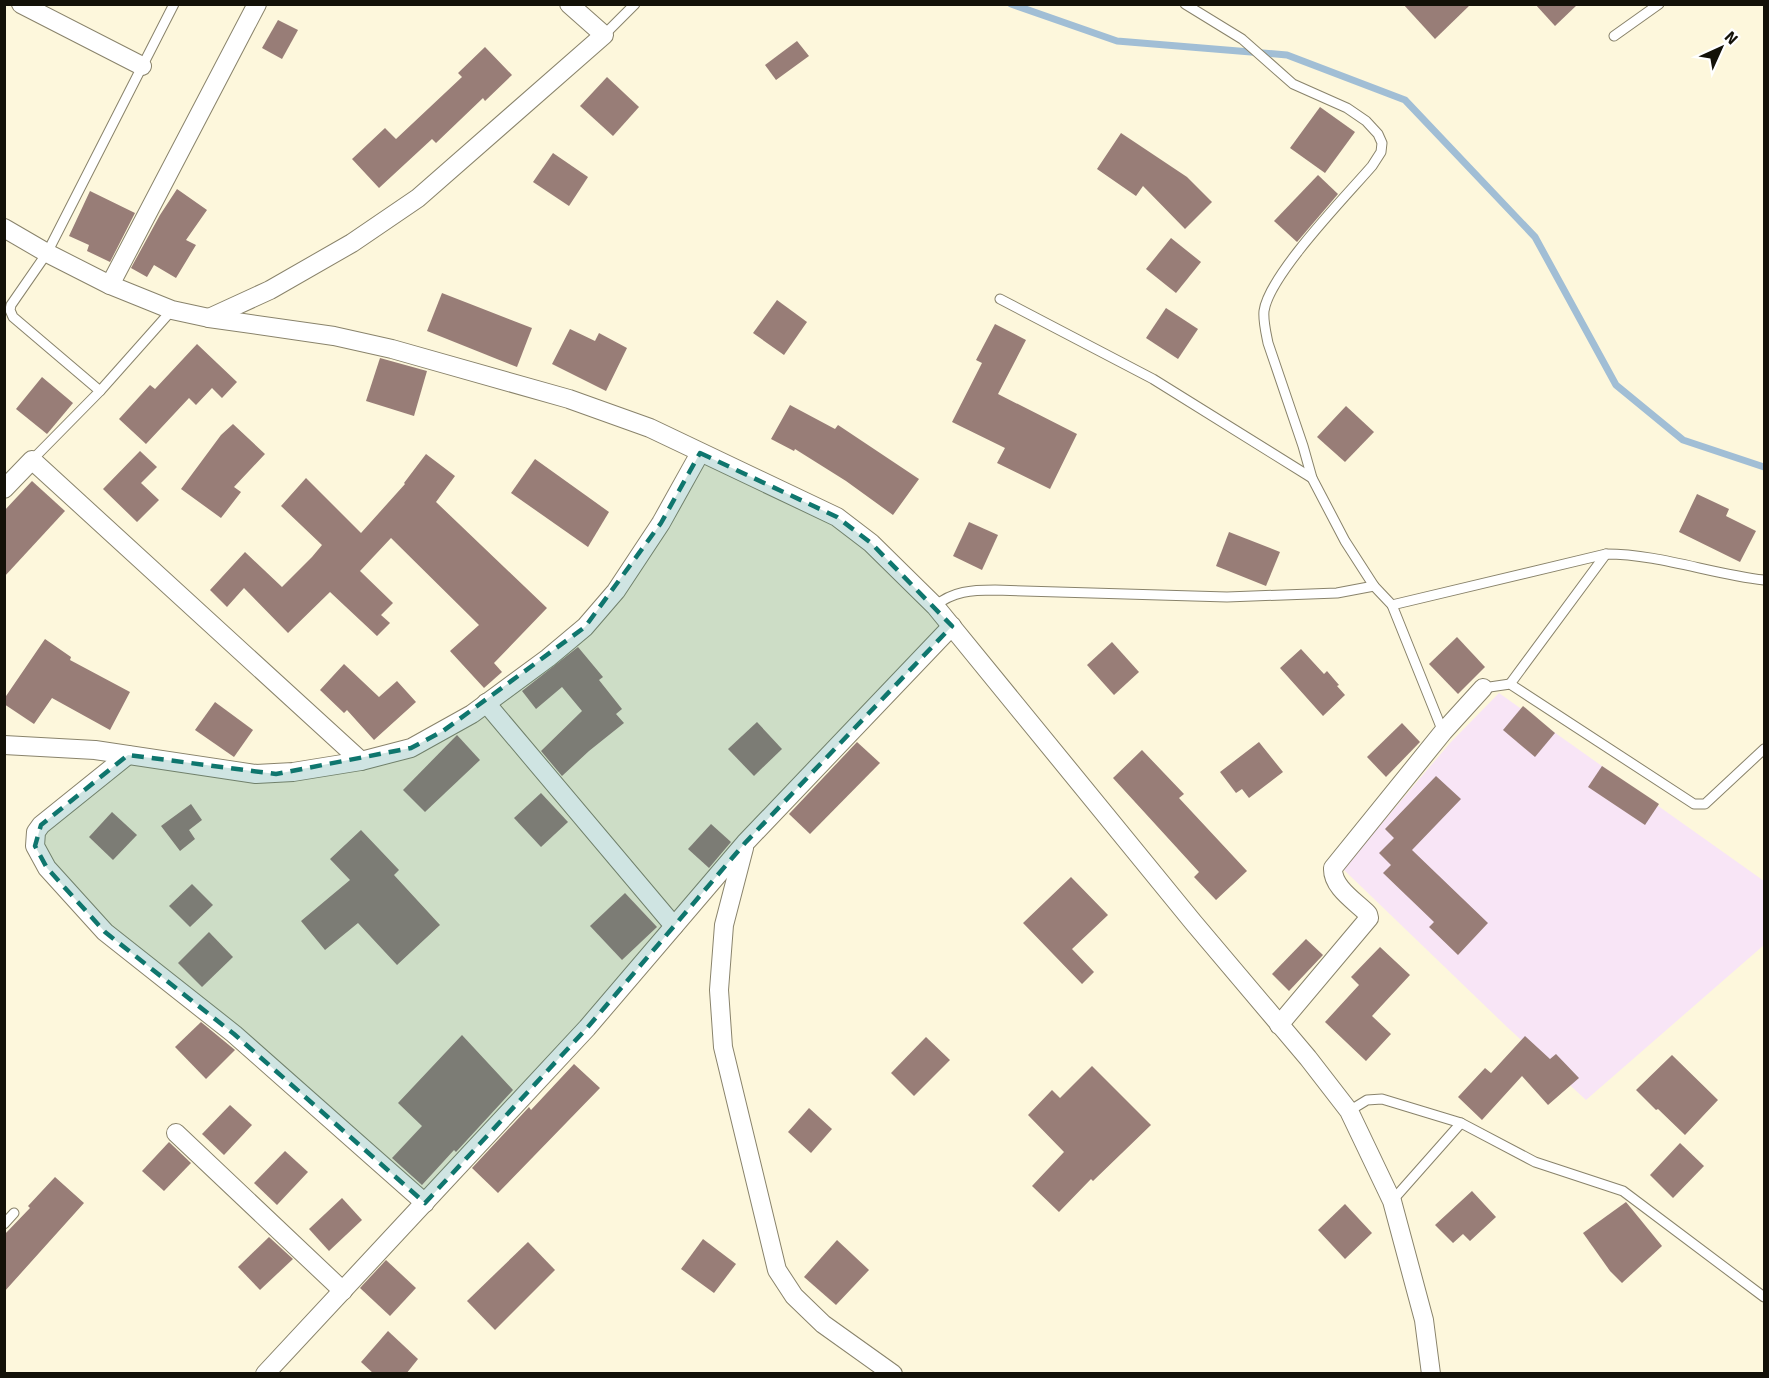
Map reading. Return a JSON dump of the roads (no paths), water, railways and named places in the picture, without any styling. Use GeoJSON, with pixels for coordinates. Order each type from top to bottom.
{"type":"FeatureCollection","features":[{"type":"Feature","properties":{"kind":"street"},"geometry":{"type":"LineString","coordinates":[[21,4],[142,66]]}},
{"type":"Feature","properties":{"kind":"street"},"geometry":{"type":"LineString","coordinates":[[110,285],[257,4]]}},
{"type":"Feature","properties":{"kind":"street"},"geometry":{"type":"LineString","coordinates":[[209,318],[270,290],[332,255],[418,198],[604,35],[569,4]]}},
{"type":"Feature","properties":{"kind":"street"},"geometry":{"type":"LineString","coordinates":[[4,228],[110,285],[172,310],[209,318],[334,336],[392,349],[569,399],[650,428],[837,517],[871,543],[935,606],[952,626],[1308,1058],[1349,1112],[1392,1201],[1424,1320],[1431,1374]]}},
{"type":"Feature","properties":{"kind":"street"},"geometry":{"type":"LineString","coordinates":[[4,745],[95,750],[256,774],[292,772],[362,760],[411,748],[443,731],[486,703],[548,658],[585,627],[615,591],[661,523],[700,453]]}},
{"type":"Feature","properties":{"kind":"street"},"geometry":{"type":"LineString","coordinates":[[4,489],[32,460],[362,760]]}},
{"type":"Feature","properties":{"kind":"street"},"geometry":{"type":"LineString","coordinates":[[265,1374],[587,1028],[745,843],[952,626]]}},
{"type":"Feature","properties":{"kind":"street"},"geometry":{"type":"LineString","coordinates":[[1279,1025],[1369,918],[1368,914],[1338,885],[1332,876],[1333,868],[1443,732],[1483,688]]}},
{"type":"Feature","properties":{"kind":"street"},"geometry":{"type":"LineString","coordinates":[[486,703],[674,926]]}},
{"type":"Feature","properties":{"kind":"street"},"geometry":{"type":"LineString","coordinates":[[129,755],[41,825],[36,832],[35,846],[47,868],[105,932],[234,1034],[425,1203]]}},
{"type":"Feature","properties":{"kind":"street"},"geometry":{"type":"LineString","coordinates":[[745,843],[724,925],[719,990],[723,1047],[777,1270],[794,1296],[823,1324],[893,1374]]}},
{"type":"Feature","properties":{"kind":"street"},"geometry":{"type":"LineString","coordinates":[[176,1133],[343,1291]]}},
{"type":"Feature","properties":{"kind":"lane"},"geometry":{"type":"LineString","coordinates":[[100,391],[13,317],[10,310],[11,305],[47,253],[174,4]]}},
{"type":"Feature","properties":{"kind":"lane"},"geometry":{"type":"LineString","coordinates":[[604,35],[635,4]]}},
{"type":"Feature","properties":{"kind":"lane"},"geometry":{"type":"LineString","coordinates":[[1185,4],[1242,39],[1293,84],[1359,115],[1378,134],[1382,143],[1381,152],[1372,166],[1281,275],[1264,310],[1268,343],[1312,478],[1345,541],[1374,586],[1392,605],[1443,732]]}},
{"type":"Feature","properties":{"kind":"lane"},"geometry":{"type":"LineString","coordinates":[[1614,36],[1659,4]]}},
{"type":"Feature","properties":{"kind":"lane"},"geometry":{"type":"LineString","coordinates":[[1000,299],[1153,379],[1312,478]]}},
{"type":"Feature","properties":{"kind":"lane"},"geometry":{"type":"LineString","coordinates":[[32,460],[100,391],[172,310]]}},
{"type":"Feature","properties":{"kind":"lane"},"geometry":{"type":"LineString","coordinates":[[1392,605],[1606,554],[1627,554],[1717,573],[1764,580]]}},
{"type":"Feature","properties":{"kind":"lane"},"geometry":{"type":"LineString","coordinates":[[1510,684],[1606,554]]}},
{"type":"Feature","properties":{"kind":"lane"},"geometry":{"type":"LineString","coordinates":[[935,606],[945,597],[965,591],[1227,597],[1337,593],[1374,586]]}},
{"type":"Feature","properties":{"kind":"lane"},"geometry":{"type":"LineString","coordinates":[[1483,688],[1510,684],[1694,804],[1705,804],[1764,749]]}},
{"type":"Feature","properties":{"kind":"lane"},"geometry":{"type":"LineString","coordinates":[[1349,1112],[1367,1100],[1382,1099],[1461,1123],[1535,1162],[1623,1191],[1764,1297]]}},
{"type":"Feature","properties":{"kind":"lane"},"geometry":{"type":"LineString","coordinates":[[1392,1201],[1461,1123]]}},
{"type":"Feature","properties":{"kind":"lane"},"geometry":{"type":"LineString","coordinates":[[4,1224],[14,1214]]}},
{"type":"Feature","properties":{"kind":"waterway"},"geometry":{"type":"LineString","coordinates":[[1011,4],[1117,41],[1287,55],[1405,100],[1535,237],[1616,385],[1683,440],[1764,467]]}}]}
